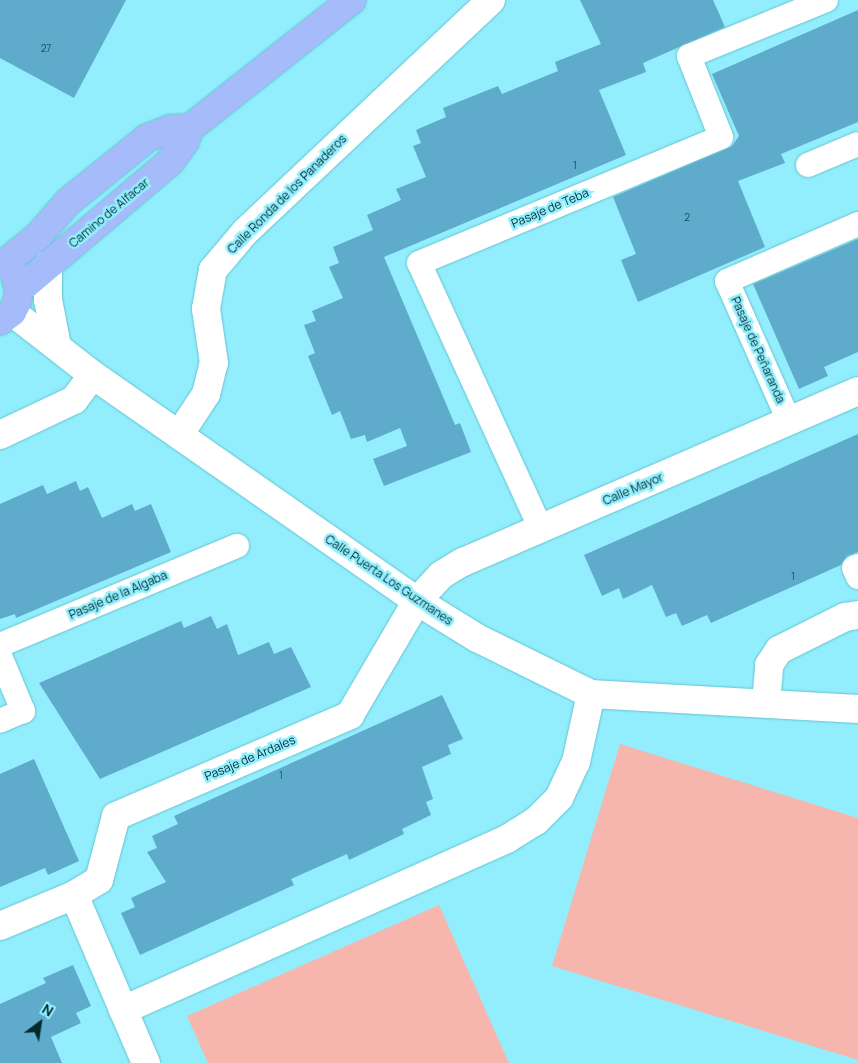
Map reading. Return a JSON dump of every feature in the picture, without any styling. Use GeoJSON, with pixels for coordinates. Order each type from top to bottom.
{"type":"FeatureCollection","features":[{"type":"Feature","properties":{"kind":"main road","name":"Camino de Alfacar"},"geometry":{"type":"LineString","coordinates":[[10,307],[48,264],[170,162],[185,141],[190,128],[352,0]]}},
{"type":"Feature","properties":{"kind":"main road"},"geometry":{"type":"LineString","coordinates":[[10,307],[17,278],[2,262],[38,236],[68,202],[147,138],[171,129],[190,128]]}},
{"type":"Feature","properties":{"kind":"street","name":"Calle Ronda de los Panaderos"},"geometry":{"type":"LineString","coordinates":[[179,436],[206,394],[214,363],[206,309],[212,270],[251,226],[491,0]]}},
{"type":"Feature","properties":{"kind":"street","name":"Pasaje de Teba"},"geometry":{"type":"LineString","coordinates":[[534,516],[419,263],[721,137],[689,56],[826,0]]}},
{"type":"Feature","properties":{"kind":"street"},"geometry":{"type":"LineString","coordinates":[[808,165],[858,144]]}},
{"type":"Feature","properties":{"kind":"street","name":"Pasaje de Peñaranda"},"geometry":{"type":"LineString","coordinates":[[785,412],[727,281],[858,224]]}},
{"type":"Feature","properties":{"kind":"street"},"geometry":{"type":"LineString","coordinates":[[48,264],[48,300],[57,346]]}},
{"type":"Feature","properties":{"kind":"street","name":"Calle Puerta Los Guzmanes"},"geometry":{"type":"LineString","coordinates":[[10,307],[93,375],[417,601],[476,638],[591,694],[858,709]]}},
{"type":"Feature","properties":{"kind":"street"},"geometry":{"type":"LineString","coordinates":[[0,435],[74,400],[93,375]]}},
{"type":"Feature","properties":{"kind":"street","name":"Calle Mayor"},"geometry":{"type":"LineString","coordinates":[[417,601],[441,575],[463,562],[858,391]]}},
{"type":"Feature","properties":{"kind":"street","name":"Pasaje de la Algaba"},"geometry":{"type":"LineString","coordinates":[[0,645],[237,546]]}},
{"type":"Feature","properties":{"kind":"street"},"geometry":{"type":"LineString","coordinates":[[858,566],[854,568],[858,577]]}},
{"type":"Feature","properties":{"kind":"street","name":"Pasaje de Ardales"},"geometry":{"type":"LineString","coordinates":[[0,926],[74,895],[99,880],[116,816],[350,714],[417,601]]}},
{"type":"Feature","properties":{"kind":"street"},"geometry":{"type":"LineString","coordinates":[[766,703],[769,666],[779,650],[845,617],[858,615]]}},
{"type":"Feature","properties":{"kind":"street"},"geometry":{"type":"LineString","coordinates":[[0,656],[23,711],[0,721]]}},
{"type":"Feature","properties":{"kind":"street"},"geometry":{"type":"LineString","coordinates":[[123,1010],[507,839],[536,821],[559,798],[576,762],[591,694]]}},
{"type":"Feature","properties":{"kind":"street"},"geometry":{"type":"LineString","coordinates":[[74,895],[146,1063]]}},
{"type":"Feature","properties":{"kind":"shaded area"},"geometry":{"type":"Polygon","coordinates":[[[620,744],[858,818],[858,1060],[552,966],[620,744]]]}},
{"type":"Feature","properties":{"kind":"shaded area"},"geometry":{"type":"Polygon","coordinates":[[[439,905],[509,1063],[208,1063],[187,1016],[439,905]]]}},
{"type":"Feature","properties":{"kind":"building"},"geometry":{"type":"Polygon","coordinates":[[[0,0],[126,0],[74,98],[0,58],[0,0]]]}},
{"type":"Feature","properties":{"kind":"building"},"geometry":{"type":"Polygon","coordinates":[[[580,0],[713,0],[725,27],[643,63],[646,72],[599,90],[626,155],[384,257],[455,425],[460,423],[471,452],[384,486],[373,459],[407,446],[400,428],[367,442],[365,435],[351,439],[340,411],[332,415],[308,356],[315,353],[304,325],[316,321],[312,311],[343,298],[329,267],[339,263],[333,247],[373,230],[367,215],[401,200],[396,189],[426,177],[413,146],[421,143],[416,130],[446,117],[443,108],[498,86],[502,94],[558,71],[555,62],[601,44],[580,0]]]}},
{"type":"Feature","properties":{"kind":"building"},"geometry":{"type":"Polygon","coordinates":[[[858,10],[858,122],[781,154],[785,163],[738,181],[765,247],[638,302],[621,260],[636,254],[613,197],[732,146],[739,136],[712,74],[858,10]]]}},
{"type":"Feature","properties":{"kind":"building"},"geometry":{"type":"Polygon","coordinates":[[[858,239],[858,352],[824,367],[828,376],[799,389],[753,284],[858,239]]]}},
{"type":"Feature","properties":{"kind":"building"},"geometry":{"type":"Polygon","coordinates":[[[858,434],[858,552],[847,556],[841,565],[711,623],[707,615],[682,626],[676,613],[666,617],[652,585],[623,599],[619,588],[602,596],[584,555],[858,434]]]}},
{"type":"Feature","properties":{"kind":"building"},"geometry":{"type":"Polygon","coordinates":[[[76,481],[80,491],[88,487],[102,518],[132,504],[135,511],[151,504],[171,552],[16,618],[15,614],[0,619],[0,504],[43,485],[47,494],[76,481]]]}},
{"type":"Feature","properties":{"kind":"building"},"geometry":{"type":"Polygon","coordinates":[[[211,616],[217,629],[227,624],[238,655],[269,642],[274,654],[291,647],[311,687],[100,779],[39,683],[181,621],[184,628],[211,616]]]}},
{"type":"Feature","properties":{"kind":"building"},"geometry":{"type":"Polygon","coordinates":[[[442,695],[463,739],[448,745],[451,754],[422,767],[433,799],[426,802],[431,815],[402,829],[404,834],[349,860],[347,854],[291,879],[294,885],[140,955],[121,913],[135,907],[131,898],[166,882],[147,852],[157,848],[152,836],[178,824],[174,816],[442,695]]]}},
{"type":"Feature","properties":{"kind":"building"},"geometry":{"type":"Polygon","coordinates":[[[34,759],[79,861],[48,875],[45,868],[0,887],[0,774],[34,759]]]}},
{"type":"Feature","properties":{"kind":"building"},"geometry":{"type":"Polygon","coordinates":[[[73,965],[91,1006],[76,1013],[81,1023],[51,1037],[62,1063],[0,1063],[0,1004],[46,983],[43,978],[73,965]]]}}]}
